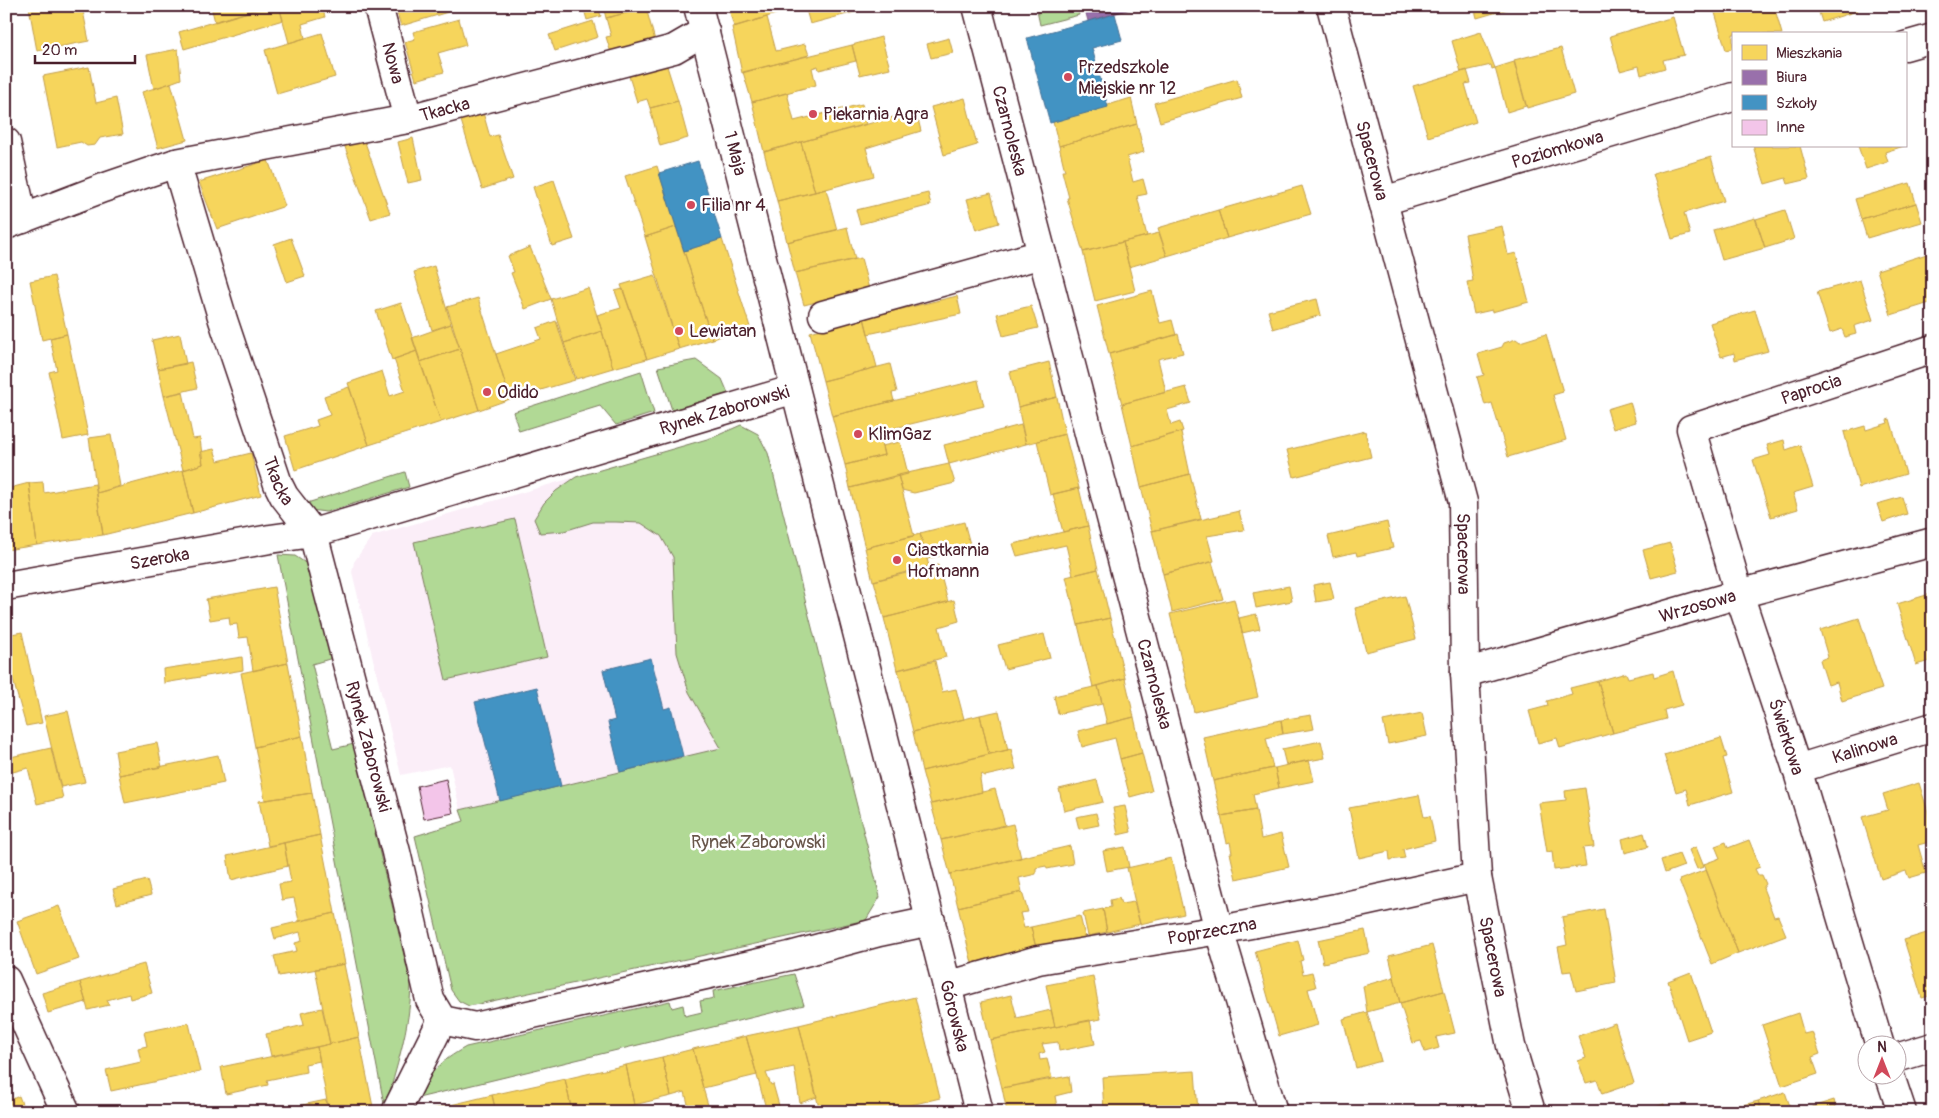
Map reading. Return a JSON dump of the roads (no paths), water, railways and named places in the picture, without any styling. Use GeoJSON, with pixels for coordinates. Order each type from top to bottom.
{"type":"FeatureCollection","features":[{"type":"Feature","properties":{"kind":"street","name":"Nowa"},"geometry":{"type":"LineString","coordinates":[[378,6],[408,119]]}},
{"type":"Feature","properties":{"kind":"street","name":"Czarnoleska"},"geometry":{"type":"LineString","coordinates":[[977,6],[1219,930],[1274,1112]]}},
{"type":"Feature","properties":{"kind":"street","name":"Spacerowa"},"geometry":{"type":"LineString","coordinates":[[1331,6],[1463,502],[1465,673],[1477,876],[1511,1046],[1531,1112]]}},
{"type":"Feature","properties":{"kind":"street","name":"Tkacka"},"geometry":{"type":"LineString","coordinates":[[15,222],[103,188],[176,163],[408,119],[674,49],[702,18]]}},
{"type":"Feature","properties":{"kind":"street","name":"1 Maja"},"geometry":{"type":"LineString","coordinates":[[702,18],[795,389]]}},
{"type":"Feature","properties":{"kind":"street"},"geometry":{"type":"LineString","coordinates":[[1906,46],[1933,38]]}},
{"type":"Feature","properties":{"kind":"street","name":"Poziomkowa"},"geometry":{"type":"LineString","coordinates":[[1383,201],[1732,97]]}},
{"type":"Feature","properties":{"kind":"street"},"geometry":{"type":"LineString","coordinates":[[6,142],[15,222]]}},
{"type":"Feature","properties":{"kind":"street","name":"Tkacka"},"geometry":{"type":"LineString","coordinates":[[176,163],[223,320],[278,484],[284,496],[313,533]]}},
{"type":"Feature","properties":{"kind":"street"},"geometry":{"type":"LineString","coordinates":[[823,315],[1042,254]]}},
{"type":"Feature","properties":{"kind":"street","name":"Paprocia"},"geometry":{"type":"LineString","coordinates":[[1691,429],[1933,350]]}},
{"type":"Feature","properties":{"kind":"street","name":"Rynek Zaborowski"},"geometry":{"type":"LineString","coordinates":[[442,1020],[428,995],[396,852],[313,533],[795,389],[931,921]]}},
{"type":"Feature","properties":{"kind":"street","name":"Świerkowa"},"geometry":{"type":"LineString","coordinates":[[1691,429],[1739,594],[1797,769],[1877,1036]]}},
{"type":"Feature","properties":{"kind":"street","name":"Szeroka"},"geometry":{"type":"LineString","coordinates":[[6,586],[313,533]]}},
{"type":"Feature","properties":{"kind":"street","name":"Wrzosowa"},"geometry":{"type":"LineString","coordinates":[[1465,673],[1739,594],[1933,542]]}},
{"type":"Feature","properties":{"kind":"street","name":"Kalinowa"},"geometry":{"type":"LineString","coordinates":[[1797,769],[1933,727]]}},
{"type":"Feature","properties":{"kind":"street","name":"Poprzeczna"},"geometry":{"type":"LineString","coordinates":[[947,986],[1038,960],[1219,930],[1336,908],[1477,876]]}},
{"type":"Feature","properties":{"kind":"street"},"geometry":{"type":"LineString","coordinates":[[396,1112],[442,1020],[475,1027],[790,956],[879,932],[931,921]]}},
{"type":"Feature","properties":{"kind":"street","name":"Górowska"},"geometry":{"type":"LineString","coordinates":[[931,921],[979,1112]]}},
{"type":"Feature","properties":{"kind":"street"},"geometry":{"type":"LineString","coordinates":[[6,980],[66,1112]]}},
{"type":"Feature","properties":{"kind":"street"},"geometry":{"type":"LineString","coordinates":[[1906,1055],[1933,1047]]}},
{"type":"Feature","properties":{"kind":"street"},"geometry":{"type":"LineString","coordinates":[[1893,1086],[1902,1112]]}},
{"type":"Feature","properties":{"kind":"place","name":"Przedszkole Miejskie nr 12"},"geometry":{"type":"Point","coordinates":[1068,77]}},
{"type":"Feature","properties":{"kind":"place","name":"Piekarnia Agra"},"geometry":{"type":"Point","coordinates":[813,114]}},
{"type":"Feature","properties":{"kind":"place","name":"Filia nr 4"},"geometry":{"type":"Point","coordinates":[691,205]}},
{"type":"Feature","properties":{"kind":"place","name":"Lewiatan"},"geometry":{"type":"Point","coordinates":[679,331]}},
{"type":"Feature","properties":{"kind":"place","name":"Odido"},"geometry":{"type":"Point","coordinates":[487,392]}},
{"type":"Feature","properties":{"kind":"place","name":"KlimGaz"},"geometry":{"type":"Point","coordinates":[858,434]}},
{"type":"Feature","properties":{"kind":"place","name":"Ciastkarnia Hofmann"},"geometry":{"type":"Point","coordinates":[897,560]}}]}
